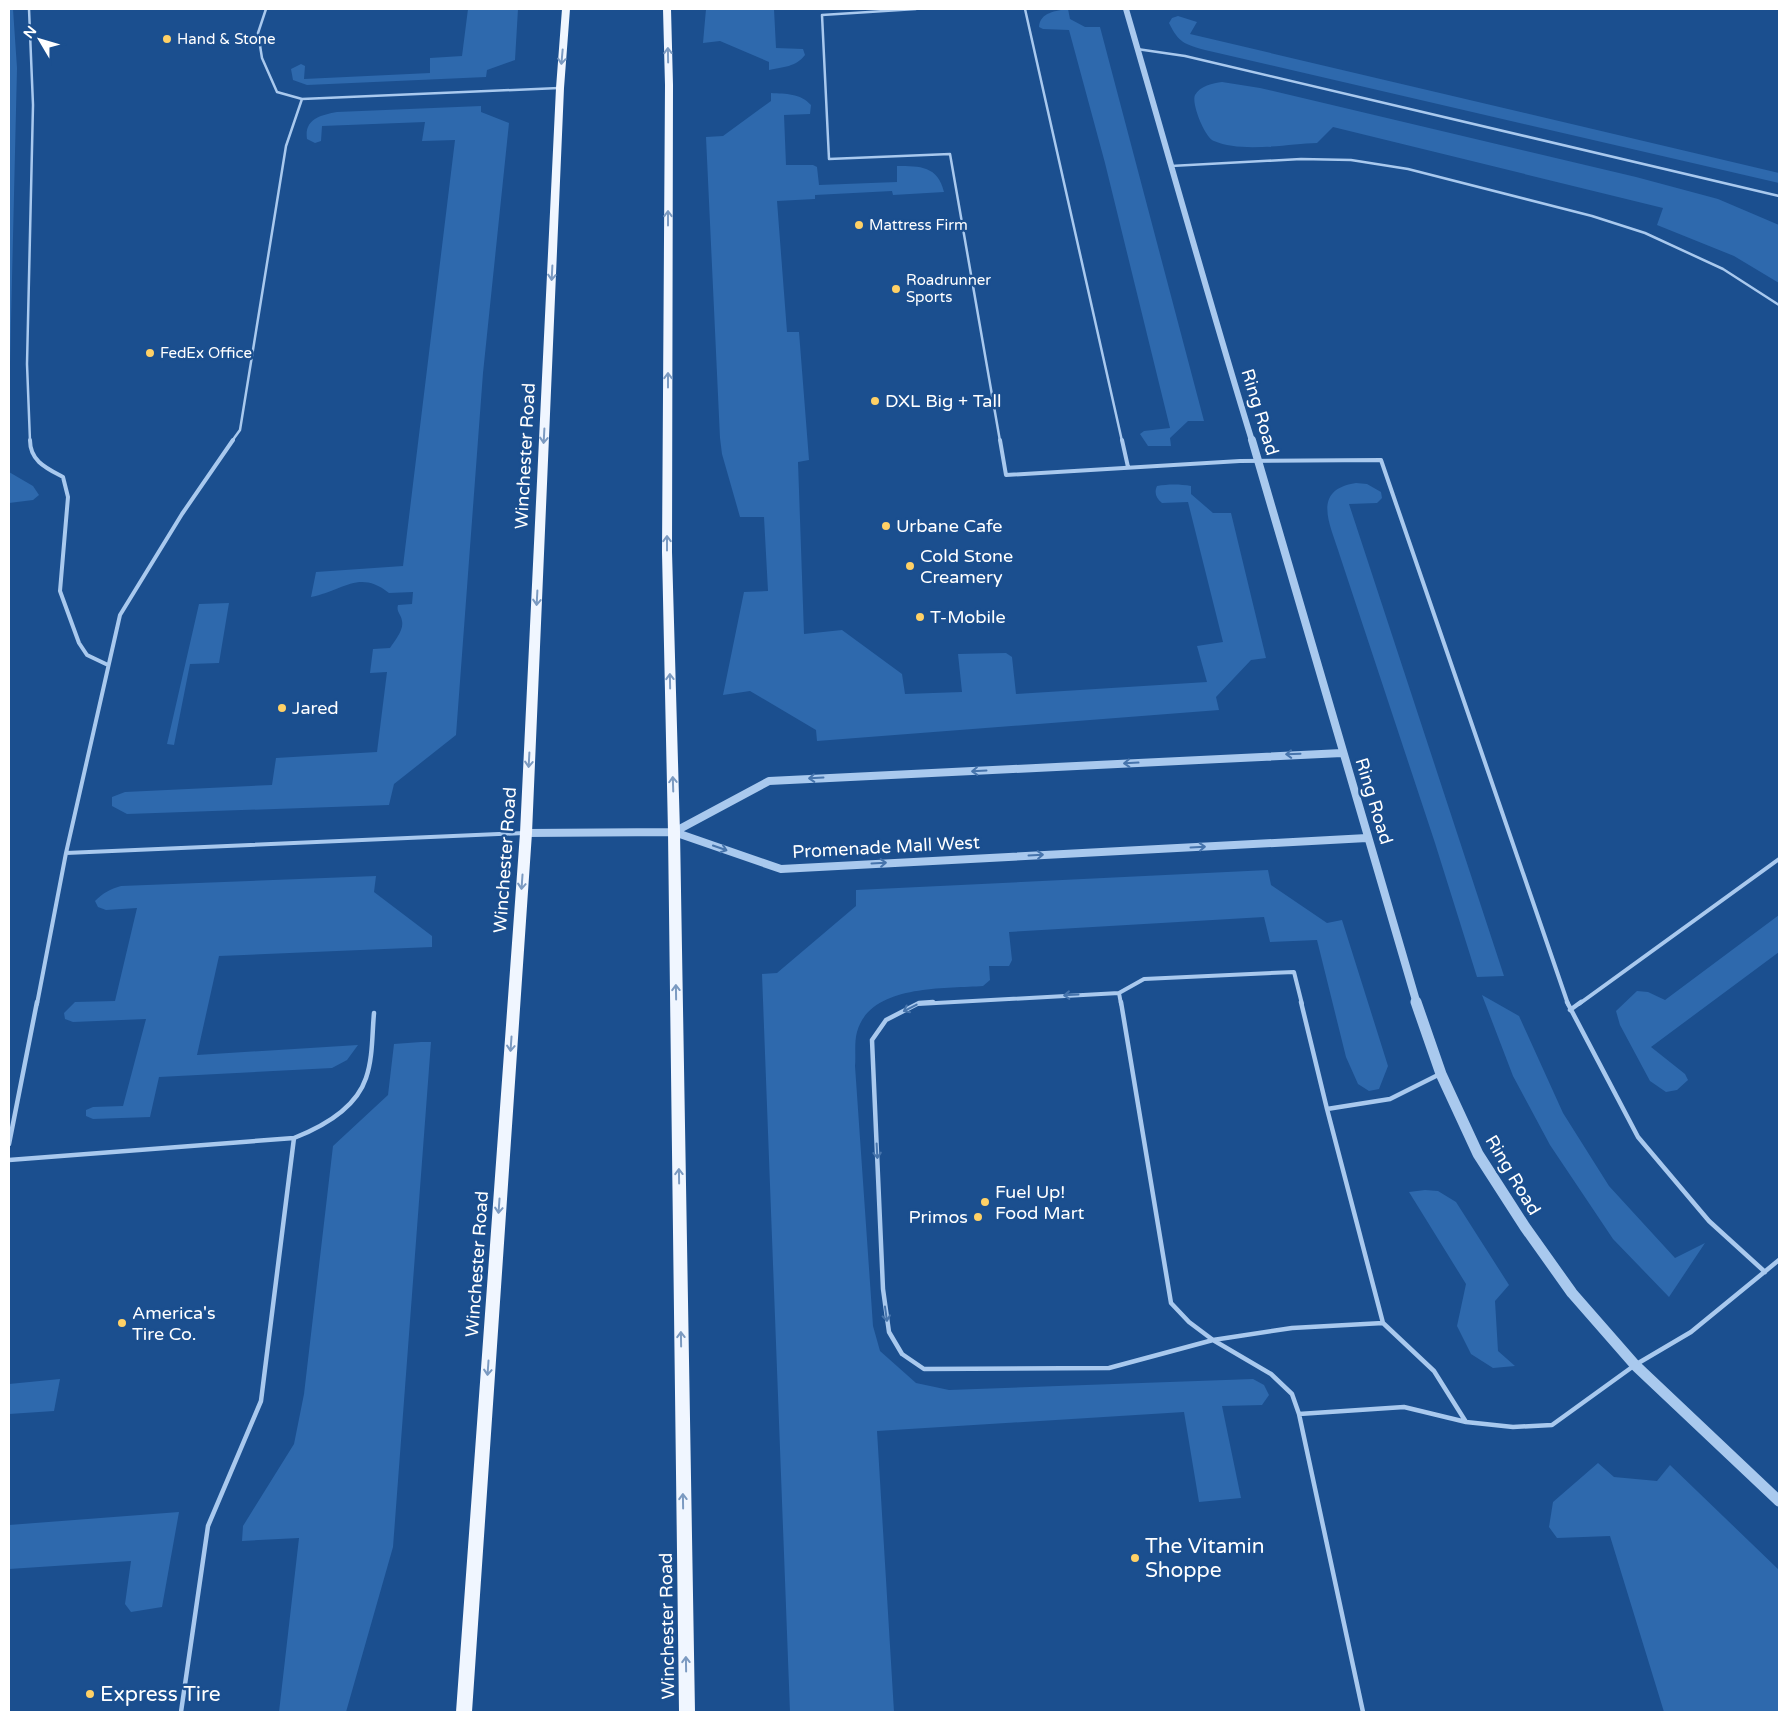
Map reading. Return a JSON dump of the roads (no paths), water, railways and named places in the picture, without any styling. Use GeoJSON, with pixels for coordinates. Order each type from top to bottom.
{"type":"FeatureCollection","features":[{"type":"Feature","properties":{"kind":"main road","name":"Winchester Road"},"geometry":{"type":"LineString","coordinates":[[464,1712],[526,833],[560,88],[566,9]]}},
{"type":"Feature","properties":{"kind":"main road","name":"Winchester Road"},"geometry":{"type":"LineString","coordinates":[[667,9],[669,85],[667,552],[674,832],[687,1712]]}},
{"type":"Feature","properties":{"kind":"street","name":"Ring Road"},"geometry":{"type":"LineString","coordinates":[[1126,9],[1212,311],[1258,460],[1409,981],[1441,1074],[1478,1154],[1525,1227],[1572,1293],[1635,1365],[1779,1501]]}},
{"type":"Feature","properties":{"kind":"street"},"geometry":{"type":"LineString","coordinates":[[674,832],[769,781],[1342,752]]}},
{"type":"Feature","properties":{"kind":"street","name":"Promenade Mall West"},"geometry":{"type":"LineString","coordinates":[[526,833],[674,832],[781,869],[1367,838]]}},
{"type":"Feature","properties":{"kind":"lane"},"geometry":{"type":"LineString","coordinates":[[29,9],[33,105],[27,364],[30,449],[38,463],[63,477],[68,497],[60,591],[79,643],[87,656],[108,665]]}},
{"type":"Feature","properties":{"kind":"lane"},"geometry":{"type":"LineString","coordinates":[[266,9],[258,33],[262,58],[277,92],[302,99],[560,88]]}},
{"type":"Feature","properties":{"kind":"lane"},"geometry":{"type":"LineString","coordinates":[[916,9],[822,15],[829,159],[950,154],[1006,475],[1258,460],[1381,460],[1570,1010],[1638,1137],[1709,1221],[1765,1272]]}},
{"type":"Feature","properties":{"kind":"lane"},"geometry":{"type":"LineString","coordinates":[[1025,9],[1128,467]]}},
{"type":"Feature","properties":{"kind":"lane"},"geometry":{"type":"LineString","coordinates":[[1137,49],[1185,56],[1779,196]]}},
{"type":"Feature","properties":{"kind":"lane"},"geometry":{"type":"LineString","coordinates":[[9,1144],[66,853],[120,615],[182,514],[240,430],[286,146],[302,99]]}},
{"type":"Feature","properties":{"kind":"lane"},"geometry":{"type":"LineString","coordinates":[[1171,166],[1301,159],[1352,160],[1408,169],[1592,216],[1645,233],[1723,269],[1779,305]]}},
{"type":"Feature","properties":{"kind":"lane"},"geometry":{"type":"LineString","coordinates":[[66,853],[526,833]]}},
{"type":"Feature","properties":{"kind":"lane"},"geometry":{"type":"LineString","coordinates":[[1570,1010],[1779,859]]}},
{"type":"Feature","properties":{"kind":"lane"},"geometry":{"type":"LineString","coordinates":[[1383,1323],[1292,1328],[1213,1340],[1109,1368],[924,1369],[902,1354],[889,1332],[883,1289],[872,1040],[886,1020],[919,1003],[1120,993],[1144,979],[1294,972],[1327,1109],[1383,1323],[1434,1371],[1466,1422]]}},
{"type":"Feature","properties":{"kind":"lane"},"geometry":{"type":"LineString","coordinates":[[1120,993],[1172,1303],[1189,1322],[1213,1340],[1271,1374],[1292,1394],[1299,1414],[1363,1712]]}},
{"type":"Feature","properties":{"kind":"lane"},"geometry":{"type":"LineString","coordinates":[[9,1160],[294,1138],[314,1132],[340,1113],[366,1079],[374,1013]]}},
{"type":"Feature","properties":{"kind":"lane"},"geometry":{"type":"LineString","coordinates":[[1327,1109],[1390,1100],[1441,1074]]}},
{"type":"Feature","properties":{"kind":"lane"},"geometry":{"type":"LineString","coordinates":[[181,1712],[208,1526],[261,1401],[294,1138]]}},
{"type":"Feature","properties":{"kind":"lane"},"geometry":{"type":"LineString","coordinates":[[1299,1414],[1404,1407],[1466,1422],[1513,1427],[1552,1425],[1635,1365],[1691,1332],[1779,1260]]}},
{"type":"Feature","properties":{"kind":"place","name":"Hand & Stone"},"geometry":{"type":"Point","coordinates":[167,39]}},
{"type":"Feature","properties":{"kind":"place","name":"Mattress Firm"},"geometry":{"type":"Point","coordinates":[859,225]}},
{"type":"Feature","properties":{"kind":"place","name":"Roadrunner Sports"},"geometry":{"type":"Point","coordinates":[896,289]}},
{"type":"Feature","properties":{"kind":"place","name":"FedEx Office"},"geometry":{"type":"Point","coordinates":[150,353]}},
{"type":"Feature","properties":{"kind":"place","name":"DXL Big + Tall"},"geometry":{"type":"Point","coordinates":[875,401]}},
{"type":"Feature","properties":{"kind":"place","name":"Urbane Cafe"},"geometry":{"type":"Point","coordinates":[886,526]}},
{"type":"Feature","properties":{"kind":"place","name":"Cold Stone Creamery"},"geometry":{"type":"Point","coordinates":[910,566]}},
{"type":"Feature","properties":{"kind":"place","name":"T-Mobile"},"geometry":{"type":"Point","coordinates":[920,617]}},
{"type":"Feature","properties":{"kind":"place","name":"Jared"},"geometry":{"type":"Point","coordinates":[282,708]}},
{"type":"Feature","properties":{"kind":"place","name":"Fuel Up! Food Mart"},"geometry":{"type":"Point","coordinates":[985,1202]}},
{"type":"Feature","properties":{"kind":"place","name":"Primos"},"geometry":{"type":"Point","coordinates":[978,1217]}},
{"type":"Feature","properties":{"kind":"place","name":"America's Tire Co."},"geometry":{"type":"Point","coordinates":[122,1323]}},
{"type":"Feature","properties":{"kind":"place","name":"The Vitamin Shoppe"},"geometry":{"type":"Point","coordinates":[1135,1558]}},
{"type":"Feature","properties":{"kind":"place","name":"Express Tire"},"geometry":{"type":"Point","coordinates":[90,1694]}}]}
